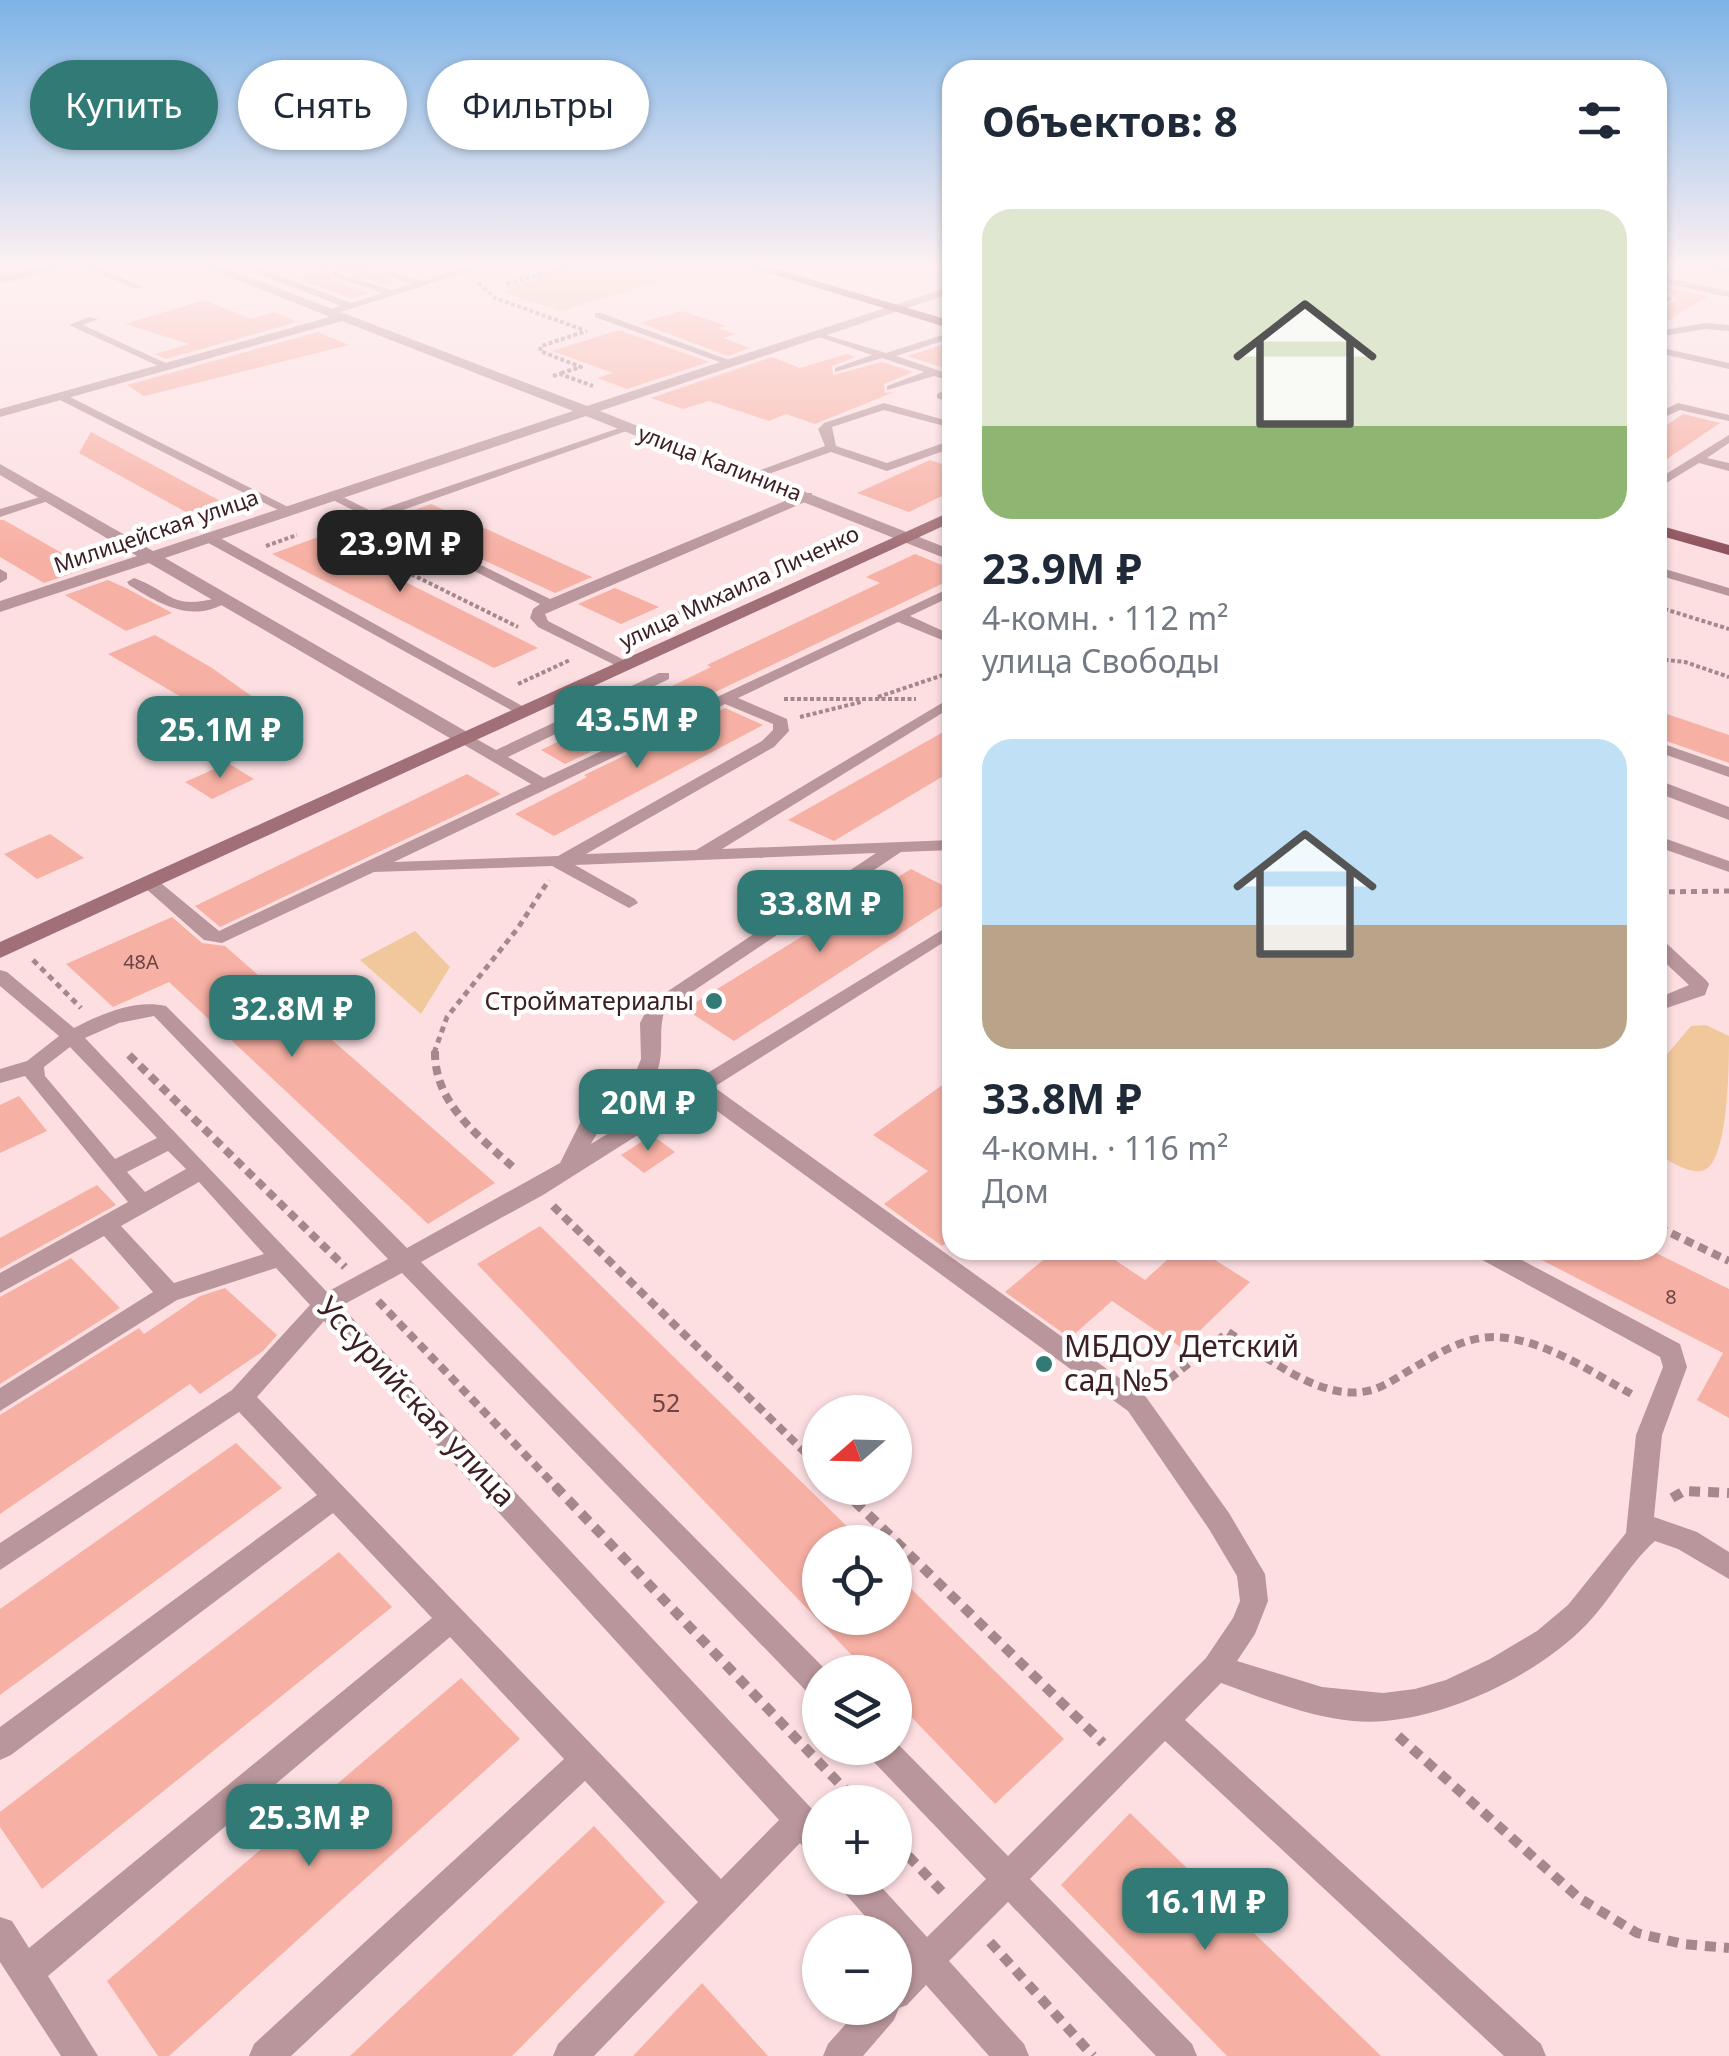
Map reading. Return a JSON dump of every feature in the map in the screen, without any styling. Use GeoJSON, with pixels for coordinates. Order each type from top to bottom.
{"type":"FeatureCollection","features":[{"type":"Feature","properties":{"kind":"main road","name":"улица Михаила Личенко"},"geometry":{"type":"LineString","coordinates":[[0,951],[942,521]]}},
{"type":"Feature","properties":{"kind":"main road"},"geometry":{"type":"LineString","coordinates":[[1667,533],[1729,550]]}},
{"type":"Feature","properties":{"kind":"street"},"geometry":{"type":"LineString","coordinates":[[0,413],[183,361]]}},
{"type":"Feature","properties":{"kind":"street","name":"улица Калинина"},"geometry":{"type":"LineString","coordinates":[[461,361],[942,552]]}},
{"type":"Feature","properties":{"kind":"street","name":"Милицейская улица"},"geometry":{"type":"LineString","coordinates":[[0,607],[738,361]]}},
{"type":"Feature","properties":{"kind":"street"},"geometry":{"type":"LineString","coordinates":[[0,469],[467,740]]}},
{"type":"Feature","properties":{"kind":"street"},"geometry":{"type":"LineString","coordinates":[[1667,790],[1729,814]]}},
{"type":"Feature","properties":{"kind":"lane"},"geometry":{"type":"LineString","coordinates":[[156,361],[167,366]]}},
{"type":"Feature","properties":{"kind":"lane"},"geometry":{"type":"LineString","coordinates":[[726,361],[732,363]]}},
{"type":"Feature","properties":{"kind":"lane"},"geometry":{"type":"LineString","coordinates":[[839,370],[866,361]]}},
{"type":"Feature","properties":{"kind":"lane"},"geometry":{"type":"LineString","coordinates":[[901,361],[942,375]]}},
{"type":"Feature","properties":{"kind":"lane"},"geometry":{"type":"LineString","coordinates":[[891,388],[934,372]]}},
{"type":"Feature","properties":{"kind":"lane"},"geometry":{"type":"LineString","coordinates":[[60,396],[288,510]]}},
{"type":"Feature","properties":{"kind":"lane"},"geometry":{"type":"LineString","coordinates":[[1667,403],[1729,418]]}},
{"type":"Feature","properties":{"kind":"lane"},"geometry":{"type":"LineString","coordinates":[[831,448],[824,429],[884,406],[942,421]]}},
{"type":"Feature","properties":{"kind":"lane"},"geometry":{"type":"LineString","coordinates":[[1667,412],[1678,406]]}},
{"type":"Feature","properties":{"kind":"lane"},"geometry":{"type":"LineString","coordinates":[[373,516],[629,428]]}},
{"type":"Feature","properties":{"kind":"lane"},"geometry":{"type":"LineString","coordinates":[[1667,476],[1729,438]]}},
{"type":"Feature","properties":{"kind":"lane"},"geometry":{"type":"LineString","coordinates":[[753,475],[831,448],[887,467],[942,448]]}},
{"type":"Feature","properties":{"kind":"lane"},"geometry":{"type":"LineString","coordinates":[[1696,459],[1729,467]]}},
{"type":"Feature","properties":{"kind":"lane"},"geometry":{"type":"LineString","coordinates":[[331,496],[550,604]]}},
{"type":"Feature","properties":{"kind":"lane"},"geometry":{"type":"LineString","coordinates":[[625,666],[544,624],[537,618],[538,612],[808,496]]}},
{"type":"Feature","properties":{"kind":"lane"},"geometry":{"type":"LineString","coordinates":[[0,513],[51,498]]}},
{"type":"Feature","properties":{"kind":"lane"},"geometry":{"type":"LineString","coordinates":[[208,537],[526,712]]}},
{"type":"Feature","properties":{"kind":"lane"},"geometry":{"type":"LineString","coordinates":[[1667,574],[1729,592]]}},
{"type":"Feature","properties":{"kind":"lane"},"geometry":{"type":"LineString","coordinates":[[134,582],[180,610],[222,601]]}},
{"type":"Feature","properties":{"kind":"lane"},"geometry":{"type":"LineString","coordinates":[[150,883],[212,936],[222,938],[942,596]]}},
{"type":"Feature","properties":{"kind":"lane"},"geometry":{"type":"LineString","coordinates":[[899,617],[942,636]]}},
{"type":"Feature","properties":{"kind":"lane"},"geometry":{"type":"LineString","coordinates":[[494,757],[664,676]]}},
{"type":"Feature","properties":{"kind":"lane"},"geometry":{"type":"LineString","coordinates":[[558,863],[768,744],[781,731],[781,722],[726,699]]}},
{"type":"Feature","properties":{"kind":"lane"},"geometry":{"type":"LineString","coordinates":[[700,856],[942,707]]}},
{"type":"Feature","properties":{"kind":"lane"},"geometry":{"type":"LineString","coordinates":[[467,740],[544,785]]}},
{"type":"Feature","properties":{"kind":"lane"},"geometry":{"type":"LineString","coordinates":[[1667,750],[1729,772]]}},
{"type":"Feature","properties":{"kind":"lane"},"geometry":{"type":"LineString","coordinates":[[1667,845],[1729,867]]}},
{"type":"Feature","properties":{"kind":"lane"},"geometry":{"type":"LineString","coordinates":[[368,868],[942,846]]}},
{"type":"Feature","properties":{"kind":"lane"},"geometry":{"type":"LineString","coordinates":[[568,1169],[590,1124],[644,1078],[651,1059],[650,1023],[657,1007],[896,848]]}},
{"type":"Feature","properties":{"kind":"lane"},"geometry":{"type":"LineString","coordinates":[[558,863],[628,903]]}},
{"type":"Feature","properties":{"kind":"lane"},"geometry":{"type":"LineString","coordinates":[[0,1558],[241,1397],[325,1304],[568,1169],[942,935]]}},
{"type":"Feature","properties":{"kind":"lane"},"geometry":{"type":"LineString","coordinates":[[1667,954],[1699,984],[1698,991],[1667,1003]]}},
{"type":"Feature","properties":{"kind":"lane","name":"Уссурийская улица"},"geometry":{"type":"LineString","coordinates":[[0,976],[72,1038],[282,1256],[802,1822]]}},
{"type":"Feature","properties":{"kind":"lane"},"geometry":{"type":"LineString","coordinates":[[0,1076],[34,1066],[50,1049],[138,1009],[159,1010],[802,1666]]}},
{"type":"Feature","properties":{"kind":"lane"},"geometry":{"type":"LineString","coordinates":[[34,1066],[36,1077],[142,1204]]}},
{"type":"Feature","properties":{"kind":"lane"},"geometry":{"type":"LineString","coordinates":[[700,1087],[1137,1404],[1219,1520],[1251,1574],[1254,1601],[1245,1625],[1216,1668],[912,1974]]}},
{"type":"Feature","properties":{"kind":"lane"},"geometry":{"type":"LineString","coordinates":[[112,1170],[171,1140]]}},
{"type":"Feature","properties":{"kind":"lane"},"geometry":{"type":"LineString","coordinates":[[0,1284],[201,1171]]}},
{"type":"Feature","properties":{"kind":"lane"},"geometry":{"type":"LineString","coordinates":[[106,1224],[169,1294]]}},
{"type":"Feature","properties":{"kind":"lane"},"geometry":{"type":"LineString","coordinates":[[0,1400],[169,1294],[282,1256]]}},
{"type":"Feature","properties":{"kind":"lane"},"geometry":{"type":"LineString","coordinates":[[1216,1668],[1317,1702],[1368,1709],[1422,1704],[1511,1663],[1567,1625],[1599,1592],[1639,1534],[1649,1434],[1675,1367],[1671,1351],[1502,1260]]}},
{"type":"Feature","properties":{"kind":"lane"},"geometry":{"type":"LineString","coordinates":[[241,1397],[720,1902]]}},
{"type":"Feature","properties":{"kind":"lane"},"geometry":{"type":"LineString","coordinates":[[0,1745],[334,1497]]}},
{"type":"Feature","properties":{"kind":"lane"},"geometry":{"type":"LineString","coordinates":[[1639,1534],[1652,1528],[1668,1531],[1729,1566]]}},
{"type":"Feature","properties":{"kind":"lane"},"geometry":{"type":"LineString","coordinates":[[26,1972],[450,1620]]}},
{"type":"Feature","properties":{"kind":"lane"},"geometry":{"type":"LineString","coordinates":[[1164,1720],[1529,2056]]}},
{"type":"Feature","properties":{"kind":"lane"},"geometry":{"type":"LineString","coordinates":[[266,2056],[584,1761]]}},
{"type":"Feature","properties":{"kind":"lane"},"geometry":{"type":"LineString","coordinates":[[897,1765],[1180,2056]]}},
{"type":"Feature","properties":{"kind":"lane"},"geometry":{"type":"LineString","coordinates":[[570,2056],[720,1902],[802,1837]]}},
{"type":"Feature","properties":{"kind":"lane"},"geometry":{"type":"LineString","coordinates":[[867,1895],[1012,2056]]}},
{"type":"Feature","properties":{"kind":"lane"},"geometry":{"type":"LineString","coordinates":[[0,1933],[80,2056]]}},
{"type":"Feature","properties":{"kind":"lane"},"geometry":{"type":"LineString","coordinates":[[840,2056],[867,2025]]}},
{"type":"Feature","properties":{"kind":"path"},"geometry":{"type":"LineString","coordinates":[[560,374],[581,367],[566,361]]}},
{"type":"Feature","properties":{"kind":"path"},"geometry":{"type":"LineString","coordinates":[[318,528],[526,631]]}},
{"type":"Feature","properties":{"kind":"path"},"geometry":{"type":"LineString","coordinates":[[1667,610],[1729,629]]}},
{"type":"Feature","properties":{"kind":"path"},"geometry":{"type":"LineString","coordinates":[[494,695],[576,658],[560,649]]}},
{"type":"Feature","properties":{"kind":"path"},"geometry":{"type":"LineString","coordinates":[[1667,659],[1729,677]]}},
{"type":"Feature","properties":{"kind":"path"},"geometry":{"type":"LineString","coordinates":[[781,722],[872,699],[942,675]]}},
{"type":"Feature","properties":{"kind":"path"},"geometry":{"type":"LineString","coordinates":[[781,699],[920,699]]}},
{"type":"Feature","properties":{"kind":"path"},"geometry":{"type":"LineString","coordinates":[[1667,892],[1729,891]]}},
{"type":"Feature","properties":{"kind":"path"},"geometry":{"type":"LineString","coordinates":[[46,950],[30,957],[362,1285],[841,1785]]}},
{"type":"Feature","properties":{"kind":"path"},"geometry":{"type":"LineString","coordinates":[[1667,1231],[1729,1261]]}},
{"type":"Feature","properties":{"kind":"path"},"geometry":{"type":"LineString","coordinates":[[1137,1404],[1228,1332],[1292,1370],[1334,1390],[1356,1393],[1373,1390],[1481,1337],[1519,1342],[1566,1359],[1658,1409]]}},
{"type":"Feature","properties":{"kind":"path"},"geometry":{"type":"LineString","coordinates":[[1639,1534],[1664,1502],[1684,1491],[1729,1493]]}},
{"type":"Feature","properties":{"kind":"path"},"geometry":{"type":"LineString","coordinates":[[858,1505],[1121,1762]]}},
{"type":"Feature","properties":{"kind":"path"},"geometry":{"type":"LineString","coordinates":[[1368,1709],[1579,1898],[1636,1933],[1683,1944],[1729,1948]]}},
{"type":"Feature","properties":{"kind":"path"},"geometry":{"type":"LineString","coordinates":[[912,1860],[1093,2056]]}},
{"type":"Feature","properties":{"kind":"shaded area"},"geometry":{"type":"Polygon","coordinates":[[[415,931],[450,967],[421,1014],[360,960],[415,931]]]}},
{"type":"Feature","properties":{"kind":"shaded area"},"geometry":{"type":"Polygon","coordinates":[[[1706,1025],[1729,1036],[1722,1135],[1710,1166],[1701,1171],[1667,1160],[1667,1054],[1691,1026],[1706,1025]]]}},
{"type":"Feature","properties":{"kind":"building"},"geometry":{"type":"Polygon","coordinates":[[[214,361],[285,361],[144,396],[127,385],[214,361]]]}},
{"type":"Feature","properties":{"kind":"building"},"geometry":{"type":"Polygon","coordinates":[[[580,361],[709,362],[627,389],[597,378],[613,373],[580,361]]]}},
{"type":"Feature","properties":{"kind":"building"},"geometry":{"type":"Polygon","coordinates":[[[760,361],[782,361],[800,368],[824,361],[845,361],[832,366],[833,375],[882,362],[913,372],[884,384],[885,393],[894,392],[815,424],[786,414],[769,421],[709,401],[683,409],[651,398],[760,361]]]}},
{"type":"Feature","properties":{"kind":"building"},"geometry":{"type":"Polygon","coordinates":[[[923,361],[942,361],[942,368],[923,361]]]}},
{"type":"Feature","properties":{"kind":"building"},"geometry":{"type":"Polygon","coordinates":[[[1683,414],[1720,423],[1667,459],[1667,425],[1683,414]]]}},
{"type":"Feature","properties":{"kind":"building"},"geometry":{"type":"Polygon","coordinates":[[[91,432],[239,511],[204,522],[79,453],[91,432]]]}},
{"type":"Feature","properties":{"kind":"building"},"geometry":{"type":"Polygon","coordinates":[[[930,460],[942,464],[942,496],[909,512],[857,493],[930,460]]]}},
{"type":"Feature","properties":{"kind":"building"},"geometry":{"type":"Polygon","coordinates":[[[431,504],[592,577],[555,593],[393,518],[431,504]]]}},
{"type":"Feature","properties":{"kind":"building"},"geometry":{"type":"Polygon","coordinates":[[[0,520],[88,568],[44,583],[0,557],[0,520]]]}},
{"type":"Feature","properties":{"kind":"building"},"geometry":{"type":"Polygon","coordinates":[[[364,520],[393,535],[347,553],[538,648],[494,668],[272,554],[364,520]]]}},
{"type":"Feature","properties":{"kind":"building"},"geometry":{"type":"Polygon","coordinates":[[[915,554],[942,565],[942,584],[565,764],[541,750],[880,583],[866,577],[915,554]]]}},
{"type":"Feature","properties":{"kind":"building"},"geometry":{"type":"Polygon","coordinates":[[[108,580],[172,613],[126,631],[65,595],[108,580]]]}},
{"type":"Feature","properties":{"kind":"building"},"geometry":{"type":"Polygon","coordinates":[[[615,588],[659,607],[621,624],[578,604],[615,588]]]}},
{"type":"Feature","properties":{"kind":"building"},"geometry":{"type":"Polygon","coordinates":[[[155,635],[212,668],[264,705],[222,721],[108,654],[155,635]]]}},
{"type":"Feature","properties":{"kind":"building"},"geometry":{"type":"Polygon","coordinates":[[[725,708],[763,725],[554,836],[515,814],[587,777],[584,775],[725,708]]]}},
{"type":"Feature","properties":{"kind":"building"},"geometry":{"type":"Polygon","coordinates":[[[1667,714],[1729,735],[1729,763],[1667,741],[1667,714]]]}},
{"type":"Feature","properties":{"kind":"building"},"geometry":{"type":"Polygon","coordinates":[[[942,733],[942,777],[834,841],[788,820],[942,733]]]}},
{"type":"Feature","properties":{"kind":"building"},"geometry":{"type":"Polygon","coordinates":[[[228,763],[254,779],[212,799],[185,782],[228,763]]]}},
{"type":"Feature","properties":{"kind":"building"},"geometry":{"type":"Polygon","coordinates":[[[467,774],[501,794],[220,927],[195,906],[467,774]]]}},
{"type":"Feature","properties":{"kind":"building"},"geometry":{"type":"Polygon","coordinates":[[[50,834],[84,858],[37,879],[4,854],[50,834]]]}},
{"type":"Feature","properties":{"kind":"building"},"geometry":{"type":"Polygon","coordinates":[[[911,869],[942,885],[942,906],[734,1041],[685,1009],[911,869]]]}},
{"type":"Feature","properties":{"kind":"building"},"geometry":{"type":"Polygon","coordinates":[[[172,917],[202,943],[225,946],[495,1183],[428,1224],[169,982],[113,1007],[66,964],[172,917]]]}},
{"type":"Feature","properties":{"kind":"building"},"geometry":{"type":"Polygon","coordinates":[[[942,1085],[942,1246],[884,1204],[928,1171],[873,1135],[942,1085]]]}},
{"type":"Feature","properties":{"kind":"building"},"geometry":{"type":"Polygon","coordinates":[[[19,1096],[47,1131],[0,1153],[0,1105],[19,1096]]]}},
{"type":"Feature","properties":{"kind":"building"},"geometry":{"type":"Polygon","coordinates":[[[652,1135],[675,1152],[644,1173],[621,1155],[652,1135]]]}},
{"type":"Feature","properties":{"kind":"building"},"geometry":{"type":"Polygon","coordinates":[[[97,1185],[116,1205],[0,1269],[0,1238],[97,1185]]]}},
{"type":"Feature","properties":{"kind":"building"},"geometry":{"type":"Polygon","coordinates":[[[540,1226],[802,1482],[802,1505],[825,1505],[846,1525],[802,1525],[802,1603],[477,1264],[540,1226]]]}},
{"type":"Feature","properties":{"kind":"building"},"geometry":{"type":"Polygon","coordinates":[[[71,1258],[120,1308],[0,1384],[0,1297],[71,1258]]]}},
{"type":"Feature","properties":{"kind":"building"},"geometry":{"type":"Polygon","coordinates":[[[1667,1258],[1729,1289],[1729,1418],[1697,1400],[1723,1353],[1542,1260],[1667,1258]]]}},
{"type":"Feature","properties":{"kind":"building"},"geometry":{"type":"Polygon","coordinates":[[[1043,1260],[1115,1260],[1145,1280],[1167,1260],[1215,1260],[1250,1282],[1182,1348],[1112,1301],[1070,1338],[1005,1292],[1043,1260]]]}},
{"type":"Feature","properties":{"kind":"building"},"geometry":{"type":"Polygon","coordinates":[[[225,1288],[277,1335],[263,1351],[200,1394],[190,1384],[0,1514],[0,1415],[139,1328],[144,1334],[200,1296],[225,1288]]]}},
{"type":"Feature","properties":{"kind":"building"},"geometry":{"type":"Polygon","coordinates":[[[236,1443],[282,1488],[0,1695],[0,1609],[236,1443]]]}},
{"type":"Feature","properties":{"kind":"building"},"geometry":{"type":"Polygon","coordinates":[[[339,1552],[392,1607],[42,1889],[0,1827],[0,1812],[339,1552]]]}},
{"type":"Feature","properties":{"kind":"building"},"geometry":{"type":"Polygon","coordinates":[[[912,1590],[1064,1739],[995,1804],[912,1718],[912,1655],[852,1655],[833,1635],[912,1635],[912,1590]]]}},
{"type":"Feature","properties":{"kind":"building"},"geometry":{"type":"Polygon","coordinates":[[[461,1678],[520,1739],[169,2056],[158,2056],[107,1981],[461,1678]]]}},
{"type":"Feature","properties":{"kind":"building"},"geometry":{"type":"Polygon","coordinates":[[[1130,1813],[1381,2056],[1227,2056],[1061,1885],[1130,1813]]]}},
{"type":"Feature","properties":{"kind":"building"},"geometry":{"type":"Polygon","coordinates":[[[594,1826],[665,1902],[512,2056],[350,2056],[594,1826]]]}},
{"type":"Feature","properties":{"kind":"building"},"geometry":{"type":"Polygon","coordinates":[[[702,1983],[768,2056],[633,2056],[702,1983]]]}},
{"type":"Feature","properties":{"kind":"place","name":"Стройматериалы"},"geometry":{"type":"Point","coordinates":[714,1001]}},
{"type":"Feature","properties":{"kind":"place","name":"МБДОУ Детский сад №5"},"geometry":{"type":"Point","coordinates":[1044,1364]}}]}
